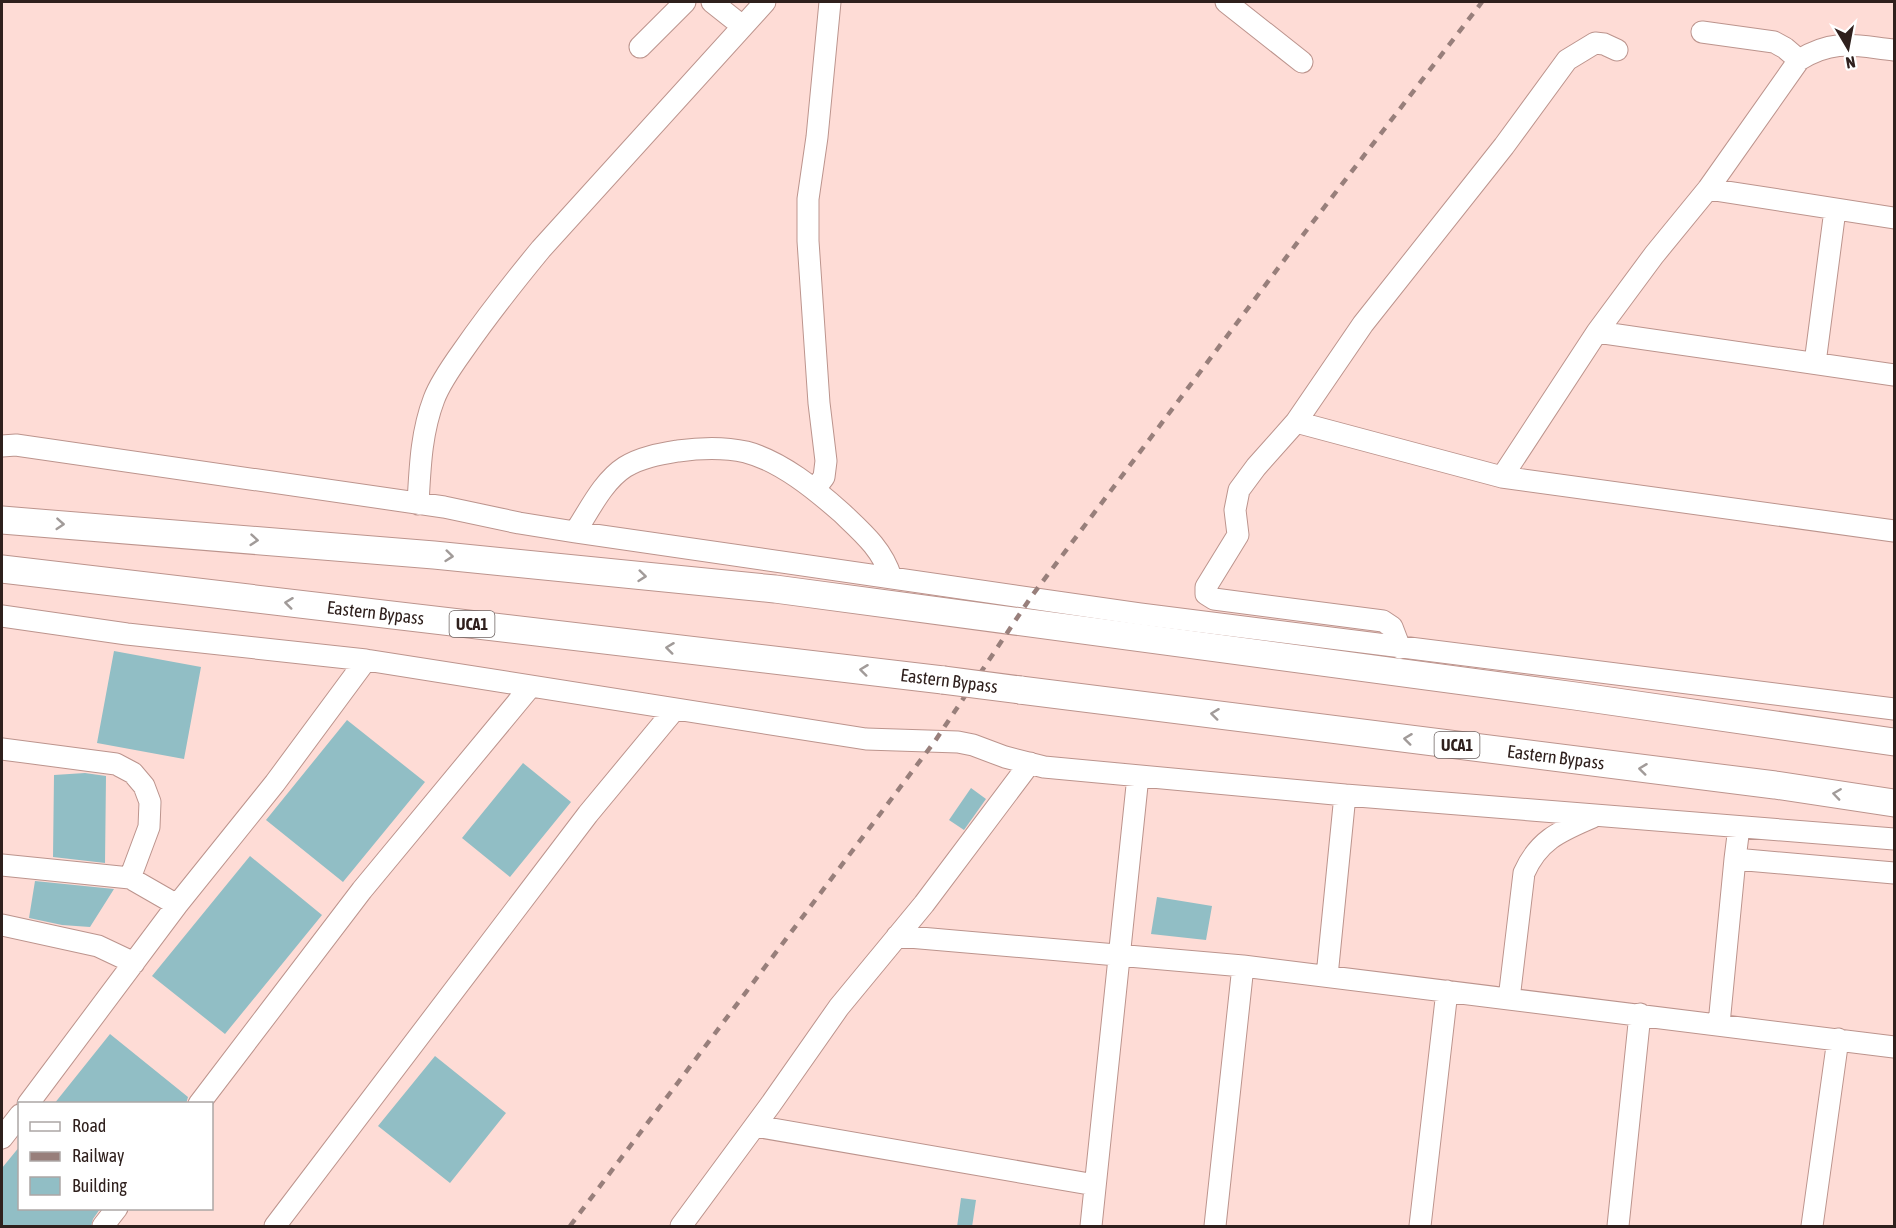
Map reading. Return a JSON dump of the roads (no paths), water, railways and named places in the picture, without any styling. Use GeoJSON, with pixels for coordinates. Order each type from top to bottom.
{"type":"FeatureCollection","features":[{"type":"Feature","properties":{"kind":"main road"},"geometry":{"type":"LineString","coordinates":[[2,520],[423,554],[775,590],[1504,687],[1894,742]]}},
{"type":"Feature","properties":{"kind":"main road","name":"Eastern Bypass"},"geometry":{"type":"LineString","coordinates":[[2,569],[943,680],[1775,785],[1894,803]]}},
{"type":"Feature","properties":{"kind":"street"},"geometry":{"type":"LineString","coordinates":[[640,46],[685,2]]}},
{"type":"Feature","properties":{"kind":"street"},"geometry":{"type":"LineString","coordinates":[[712,2],[741,25]]}},
{"type":"Feature","properties":{"kind":"street"},"geometry":{"type":"LineString","coordinates":[[418,504],[420,456],[425,429],[434,397],[451,368],[487,317],[528,266],[741,25],[765,2]]}},
{"type":"Feature","properties":{"kind":"street"},"geometry":{"type":"LineString","coordinates":[[815,489],[824,477],[826,462],[819,403],[808,241],[808,199],[817,137],[830,2]]}},
{"type":"Feature","properties":{"kind":"street"},"geometry":{"type":"LineString","coordinates":[[1226,2],[1302,62]]}},
{"type":"Feature","properties":{"kind":"street"},"geometry":{"type":"LineString","coordinates":[[1702,32],[1774,42],[1799,60]]}},
{"type":"Feature","properties":{"kind":"street"},"geometry":{"type":"LineString","coordinates":[[1400,648],[1392,627],[1383,621],[1214,599],[1206,594],[1206,587],[1238,535],[1235,510],[1239,490],[1296,422],[1363,324],[1504,146],[1567,60],[1595,44],[1604,44],[1617,50]]}},
{"type":"Feature","properties":{"kind":"street"},"geometry":{"type":"LineString","coordinates":[[1502,477],[1597,332],[1654,255],[1708,189],[1799,60],[1835,45],[1894,50]]}},
{"type":"Feature","properties":{"kind":"street"},"geometry":{"type":"LineString","coordinates":[[1708,189],[1894,218]]}},
{"type":"Feature","properties":{"kind":"street"},"geometry":{"type":"LineString","coordinates":[[1815,363],[1835,210]]}},
{"type":"Feature","properties":{"kind":"street"},"geometry":{"type":"LineString","coordinates":[[1597,332],[1894,375]]}},
{"type":"Feature","properties":{"kind":"street"},"geometry":{"type":"LineString","coordinates":[[1296,422],[1502,477],[1894,531]]}},
{"type":"Feature","properties":{"kind":"street"},"geometry":{"type":"LineString","coordinates":[[2,446],[16,444],[418,504],[575,532],[1140,614],[1894,709]]}},
{"type":"Feature","properties":{"kind":"street"},"geometry":{"type":"LineString","coordinates":[[575,532],[605,486],[624,468],[660,453],[719,449],[747,453],[784,469],[815,489],[871,540],[891,578]]}},
{"type":"Feature","properties":{"kind":"street"},"geometry":{"type":"LineString","coordinates":[[2,616],[127,634],[366,660],[866,739],[958,742],[1044,767],[1345,795],[1894,839]]}},
{"type":"Feature","properties":{"kind":"street"},"geometry":{"type":"LineString","coordinates":[[30,1102],[177,905],[275,783],[366,660]]}},
{"type":"Feature","properties":{"kind":"street"},"geometry":{"type":"LineString","coordinates":[[201,1102],[362,890],[531,687]]}},
{"type":"Feature","properties":{"kind":"street"},"geometry":{"type":"LineString","coordinates":[[275,1227],[588,814],[675,710]]}},
{"type":"Feature","properties":{"kind":"street"},"geometry":{"type":"LineString","coordinates":[[2,749],[116,764],[133,773],[144,786],[150,802],[150,811],[149,827],[130,878]]}},
{"type":"Feature","properties":{"kind":"street"},"geometry":{"type":"LineString","coordinates":[[681,1227],[839,1006],[897,936],[1030,764]]}},
{"type":"Feature","properties":{"kind":"street"},"geometry":{"type":"LineString","coordinates":[[1091,1227],[1138,776]]}},
{"type":"Feature","properties":{"kind":"street"},"geometry":{"type":"LineString","coordinates":[[1327,976],[1345,795]]}},
{"type":"Feature","properties":{"kind":"street"},"geometry":{"type":"LineString","coordinates":[[1509,999],[1524,873],[1529,861],[1535,851],[1548,839],[1566,828],[1596,816]]}},
{"type":"Feature","properties":{"kind":"street"},"geometry":{"type":"LineString","coordinates":[[1719,1024],[1739,827]]}},
{"type":"Feature","properties":{"kind":"street"},"geometry":{"type":"LineString","coordinates":[[1827,868],[1833,834]]}},
{"type":"Feature","properties":{"kind":"street"},"geometry":{"type":"LineString","coordinates":[[1735,859],[1894,873]]}},
{"type":"Feature","properties":{"kind":"street"},"geometry":{"type":"LineString","coordinates":[[2,866],[130,878],[177,905]]}},
{"type":"Feature","properties":{"kind":"street"},"geometry":{"type":"LineString","coordinates":[[2,925],[98,946],[134,963]]}},
{"type":"Feature","properties":{"kind":"street"},"geometry":{"type":"LineString","coordinates":[[897,936],[1243,966],[1838,1039],[1894,1040]]}},
{"type":"Feature","properties":{"kind":"street"},"geometry":{"type":"LineString","coordinates":[[1215,1227],[1243,966]]}},
{"type":"Feature","properties":{"kind":"street"},"geometry":{"type":"LineString","coordinates":[[1420,1227],[1447,991]]}},
{"type":"Feature","properties":{"kind":"street"},"geometry":{"type":"LineString","coordinates":[[1618,1227],[1640,1014]]}},
{"type":"Feature","properties":{"kind":"street"},"geometry":{"type":"LineString","coordinates":[[1812,1227],[1838,1039]]}},
{"type":"Feature","properties":{"kind":"street"},"geometry":{"type":"LineString","coordinates":[[2,1138],[18,1117]]}},
{"type":"Feature","properties":{"kind":"street"},"geometry":{"type":"LineString","coordinates":[[755,1125],[1095,1185]]}},
{"type":"Feature","properties":{"kind":"street"},"geometry":{"type":"LineString","coordinates":[[103,1227],[116,1210]]}},
{"type":"Feature","properties":{"kind":"railway"},"geometry":{"type":"LineString","coordinates":[[570,1226],[935,741],[1031,597],[1306,231],[1482,2]]}}]}
